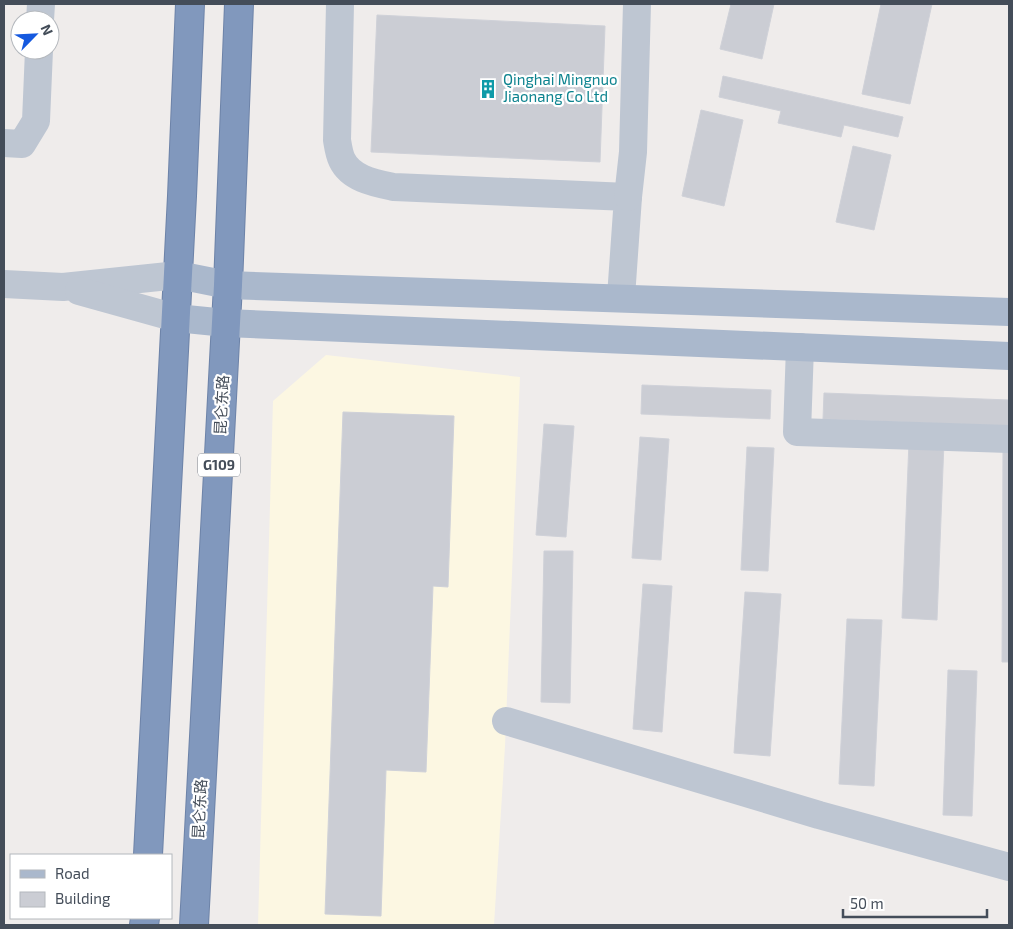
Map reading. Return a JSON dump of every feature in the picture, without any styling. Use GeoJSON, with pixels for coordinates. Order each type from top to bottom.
{"type":"FeatureCollection","features":[{"type":"Feature","properties":{"kind":"highway"},"geometry":{"type":"LineString","coordinates":[[148,854],[190,4]]}},
{"type":"Feature","properties":{"kind":"highway","name":"昆仑东路"},"geometry":{"type":"LineString","coordinates":[[194,925],[228,285],[239,4]]}},
{"type":"Feature","properties":{"kind":"main road"},"geometry":{"type":"LineString","coordinates":[[178,275],[228,285],[621,297],[1009,312]]}},
{"type":"Feature","properties":{"kind":"main road"},"geometry":{"type":"LineString","coordinates":[[758,302],[759,345]]}},
{"type":"Feature","properties":{"kind":"main road"},"geometry":{"type":"LineString","coordinates":[[176,318],[226,323],[1009,356]]}},
{"type":"Feature","properties":{"kind":"street"},"geometry":{"type":"LineString","coordinates":[[340,4],[337,140],[341,159],[350,172],[371,182],[394,187],[628,197]]}},
{"type":"Feature","properties":{"kind":"street"},"geometry":{"type":"LineString","coordinates":[[621,297],[633,152],[637,4]]}},
{"type":"Feature","properties":{"kind":"street"},"geometry":{"type":"LineString","coordinates":[[4,143],[22,144],[36,121],[39,60]]}},
{"type":"Feature","properties":{"kind":"street"},"geometry":{"type":"LineString","coordinates":[[4,284],[63,287],[178,275]]}},
{"type":"Feature","properties":{"kind":"street"},"geometry":{"type":"LineString","coordinates":[[63,287],[176,318]]}},
{"type":"Feature","properties":{"kind":"street"},"geometry":{"type":"LineString","coordinates":[[800,347],[797,432],[1009,439]]}},
{"type":"Feature","properties":{"kind":"street"},"geometry":{"type":"LineString","coordinates":[[506,721],[819,815],[1009,867]]}},
{"type":"Feature","properties":{"kind":"shaded area"},"geometry":{"type":"Polygon","coordinates":[[[326,355],[520,377],[505,746],[494,925],[258,925],[273,401],[326,355]]]}},
{"type":"Feature","properties":{"kind":"building"},"geometry":{"type":"Polygon","coordinates":[[[731,4],[774,4],[762,59],[720,49],[731,4]]]}},
{"type":"Feature","properties":{"kind":"building"},"geometry":{"type":"Polygon","coordinates":[[[881,4],[932,4],[910,104],[862,94],[881,4]]]}},
{"type":"Feature","properties":{"kind":"building","name":"Qinghai Mingnuo Jiaonang Co Ltd"},"geometry":{"type":"Polygon","coordinates":[[[377,15],[605,26],[600,162],[371,152],[377,15]]]}},
{"type":"Feature","properties":{"kind":"building"},"geometry":{"type":"Polygon","coordinates":[[[723,76],[903,117],[898,137],[844,125],[841,137],[778,123],[781,111],[719,97],[723,76]]]}},
{"type":"Feature","properties":{"kind":"building"},"geometry":{"type":"Polygon","coordinates":[[[701,110],[743,120],[724,206],[682,196],[701,110]]]}},
{"type":"Feature","properties":{"kind":"building"},"geometry":{"type":"Polygon","coordinates":[[[853,146],[891,155],[874,230],[836,222],[853,146]]]}},
{"type":"Feature","properties":{"kind":"building"},"geometry":{"type":"Polygon","coordinates":[[[642,385],[771,390],[770,419],[641,414],[642,385]]]}},
{"type":"Feature","properties":{"kind":"building"},"geometry":{"type":"Polygon","coordinates":[[[824,393],[1009,400],[1009,426],[823,419],[824,393]]]}},
{"type":"Feature","properties":{"kind":"building"},"geometry":{"type":"Polygon","coordinates":[[[343,412],[454,416],[448,587],[433,586],[426,772],[386,770],[381,916],[325,914],[343,412]]]}},
{"type":"Feature","properties":{"kind":"building"},"geometry":{"type":"Polygon","coordinates":[[[544,424],[574,426],[566,537],[536,535],[544,424]]]}},
{"type":"Feature","properties":{"kind":"building"},"geometry":{"type":"Polygon","coordinates":[[[640,437],[669,439],[661,560],[632,558],[640,437]]]}},
{"type":"Feature","properties":{"kind":"building"},"geometry":{"type":"Polygon","coordinates":[[[909,441],[944,442],[937,620],[902,618],[909,441]]]}},
{"type":"Feature","properties":{"kind":"building"},"geometry":{"type":"Polygon","coordinates":[[[747,447],[774,448],[768,571],[741,570],[747,447]]]}},
{"type":"Feature","properties":{"kind":"building"},"geometry":{"type":"Polygon","coordinates":[[[1003,447],[1009,447],[1009,662],[1002,662],[1003,447]]]}},
{"type":"Feature","properties":{"kind":"building"},"geometry":{"type":"Polygon","coordinates":[[[544,551],[573,551],[570,703],[541,702],[544,551]]]}},
{"type":"Feature","properties":{"kind":"building"},"geometry":{"type":"Polygon","coordinates":[[[643,584],[672,586],[662,732],[633,729],[643,584]]]}},
{"type":"Feature","properties":{"kind":"building"},"geometry":{"type":"Polygon","coordinates":[[[745,592],[781,594],[770,756],[734,753],[745,592]]]}},
{"type":"Feature","properties":{"kind":"building"},"geometry":{"type":"Polygon","coordinates":[[[847,619],[882,620],[874,786],[839,784],[847,619]]]}},
{"type":"Feature","properties":{"kind":"building"},"geometry":{"type":"Polygon","coordinates":[[[948,670],[977,671],[972,816],[943,815],[948,670]]]}},
{"type":"Feature","properties":{"kind":"place","name":"Qinghai Mingnuo Jiaonang Co Ltd"},"geometry":{"type":"Point","coordinates":[488,89]}}]}
